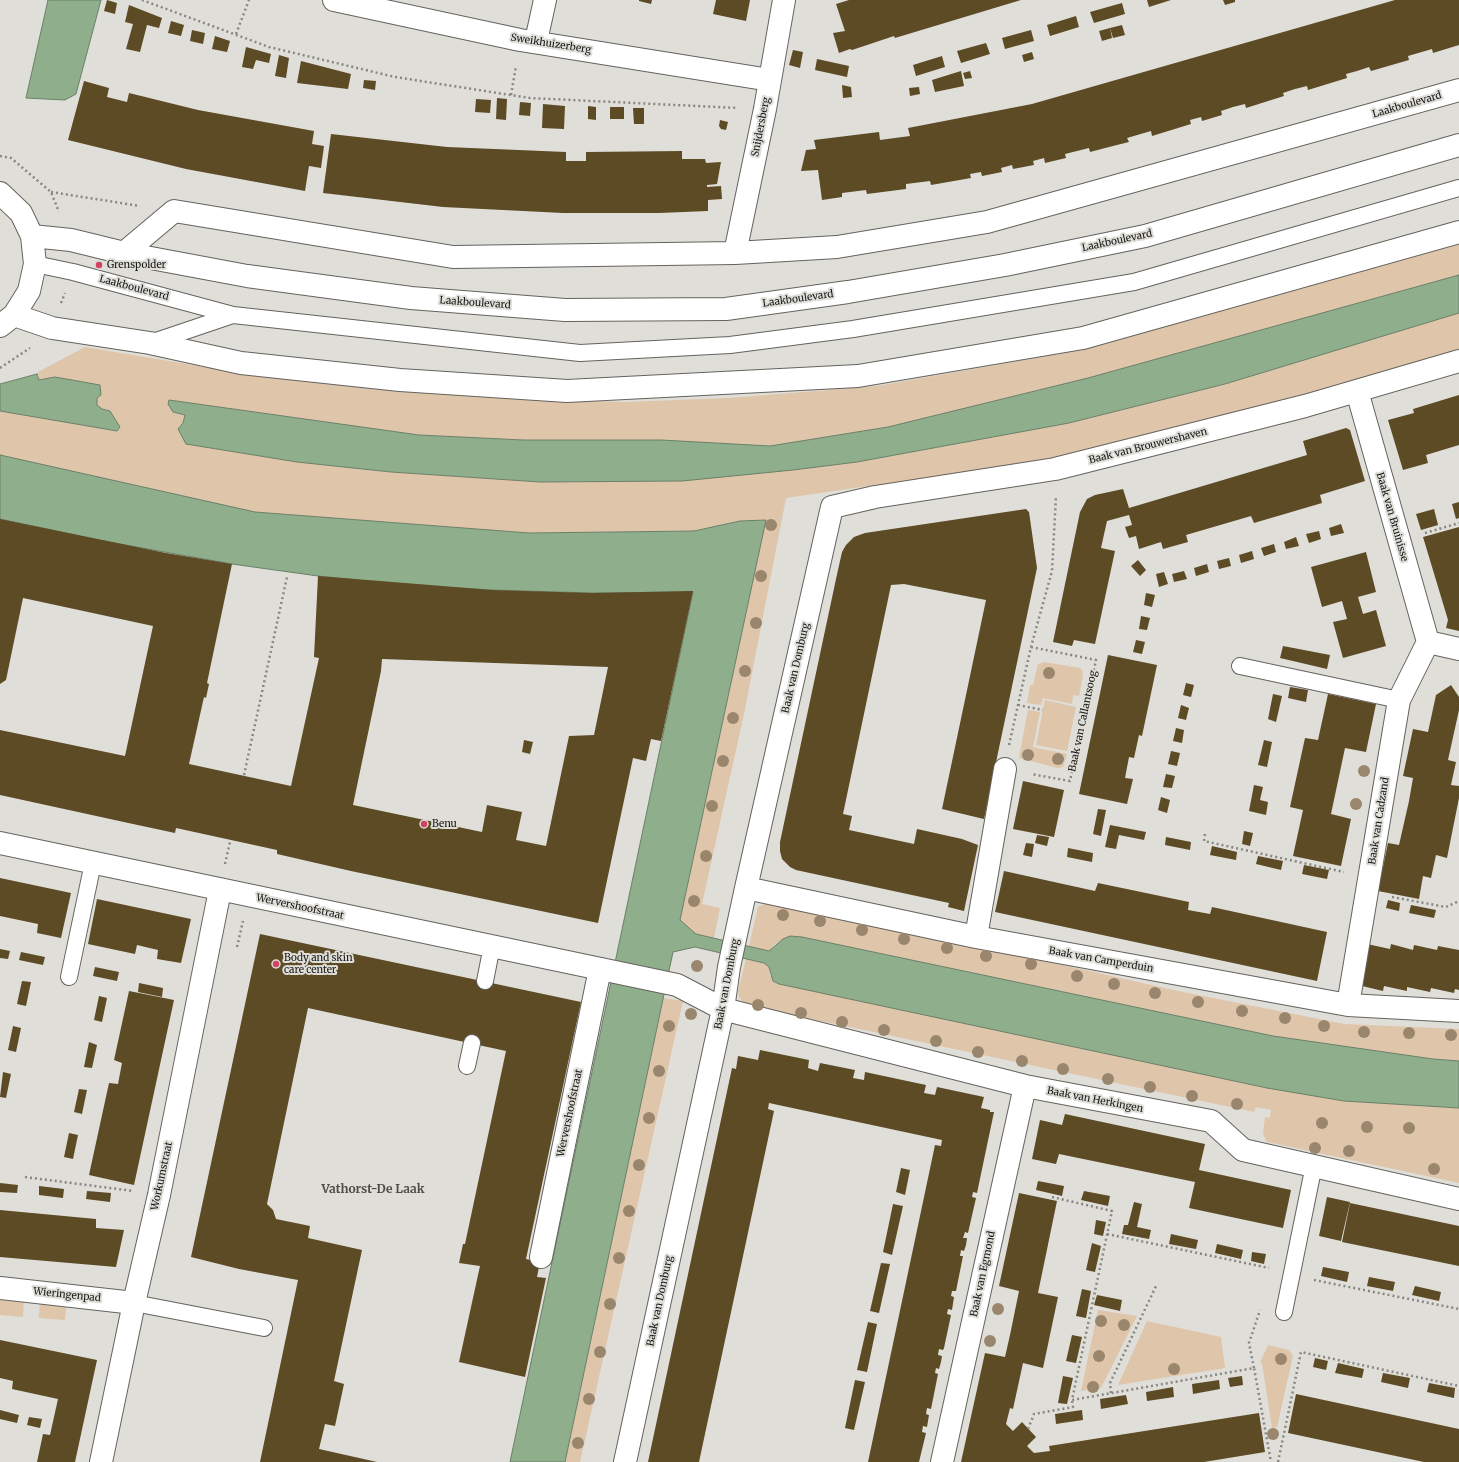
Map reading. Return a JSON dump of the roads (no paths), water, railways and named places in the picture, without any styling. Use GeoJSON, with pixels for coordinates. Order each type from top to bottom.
{"type":"FeatureCollection","features":[{"type":"Feature","properties":{"kind":"street","name":"Sweikhuizerberg"},"geometry":{"type":"LineString","coordinates":[[334,0],[385,5],[520,40],[536,41],[770,80]]}},
{"type":"Feature","properties":{"kind":"street"},"geometry":{"type":"LineString","coordinates":[[536,41],[545,0]]}},
{"type":"Feature","properties":{"kind":"street","name":"Snijdersberg"},"geometry":{"type":"LineString","coordinates":[[735,253],[765,109],[784,0]]}},
{"type":"Feature","properties":{"kind":"street","name":"Laakboulevard"},"geometry":{"type":"LineString","coordinates":[[124,253],[174,211],[453,257],[735,253],[838,247],[987,222],[1459,90]]}},
{"type":"Feature","properties":{"kind":"street","name":"Laakboulevard"},"geometry":{"type":"LineString","coordinates":[[32,236],[72,240],[124,253],[247,276],[411,298],[565,310],[726,309],[848,292],[1005,265],[1146,236],[1459,145]]}},
{"type":"Feature","properties":{"kind":"street"},"geometry":{"type":"LineString","coordinates":[[0,193],[21,213],[32,236],[35,264],[29,291],[7,320]]}},
{"type":"Feature","properties":{"kind":"street","name":"Laakboulevard"},"geometry":{"type":"LineString","coordinates":[[7,320],[150,343],[241,363],[400,380],[567,391],[858,376],[1083,338],[1459,232]]}},
{"type":"Feature","properties":{"kind":"street","name":"Baak van Brouwershaven"},"geometry":{"type":"LineString","coordinates":[[832,507],[875,497],[1055,469],[1305,406],[1459,361]]}},
{"type":"Feature","properties":{"kind":"street","name":"Baak van Bruinisse"},"geometry":{"type":"LineString","coordinates":[[1357,391],[1428,642]]}},
{"type":"Feature","properties":{"kind":"street","name":"Baak van Domburg"},"geometry":{"type":"LineString","coordinates":[[625,1462],[723,1009],[729,967],[746,888],[832,507]]}},
{"type":"Feature","properties":{"kind":"street"},"geometry":{"type":"LineString","coordinates":[[1428,642],[1459,649]]}},
{"type":"Feature","properties":{"kind":"street","name":"Baak van Cadzand"},"geometry":{"type":"LineString","coordinates":[[1348,1005],[1400,700],[1428,642]]}},
{"type":"Feature","properties":{"kind":"street"},"geometry":{"type":"LineString","coordinates":[[976,937],[1004,769]]}},
{"type":"Feature","properties":{"kind":"street","name":"Wervershoofstraat"},"geometry":{"type":"LineString","coordinates":[[0,843],[677,985],[723,1009]]}},
{"type":"Feature","properties":{"kind":"street","name":"Baak van Camperduin"},"geometry":{"type":"LineString","coordinates":[[746,888],[976,937],[1348,1005],[1459,1011]]}},
{"type":"Feature","properties":{"kind":"street","name":"Workumstraat"},"geometry":{"type":"LineString","coordinates":[[101,1462],[134,1302],[159,1195],[220,890]]}},
{"type":"Feature","properties":{"kind":"street","name":"Wervershoofstraat"},"geometry":{"type":"LineString","coordinates":[[541,1257],[603,969]]}},
{"type":"Feature","properties":{"kind":"street","name":"Baak van Herkingen"},"geometry":{"type":"LineString","coordinates":[[723,1009],[1025,1086],[1211,1121],[1243,1150],[1459,1199]]}},
{"type":"Feature","properties":{"kind":"street","name":"Baak van Egmond"},"geometry":{"type":"LineString","coordinates":[[942,1462],[1025,1086]]}},
{"type":"Feature","properties":{"kind":"street","name":"Wieringenpad"},"geometry":{"type":"LineString","coordinates":[[0,1288],[134,1302]]}},
{"type":"Feature","properties":{"kind":"lane","name":"Laakboulevard"},"geometry":{"type":"LineString","coordinates":[[35,264],[73,272],[233,315],[580,353],[730,345],[853,329],[1134,282],[1459,188]]}},
{"type":"Feature","properties":{"kind":"lane","name":"Laakboulevard"},"geometry":{"type":"LineString","coordinates":[[150,343],[233,315]]}},
{"type":"Feature","properties":{"kind":"lane"},"geometry":{"type":"LineString","coordinates":[[1240,666],[1400,700]]}},
{"type":"Feature","properties":{"kind":"lane"},"geometry":{"type":"LineString","coordinates":[[69,977],[93,863]]}},
{"type":"Feature","properties":{"kind":"lane"},"geometry":{"type":"LineString","coordinates":[[485,982],[492,946]]}},
{"type":"Feature","properties":{"kind":"lane"},"geometry":{"type":"LineString","coordinates":[[467,1066],[472,1043]]}},
{"type":"Feature","properties":{"kind":"lane"},"geometry":{"type":"LineString","coordinates":[[1284,1312],[1314,1165]]}},
{"type":"Feature","properties":{"kind":"lane"},"geometry":{"type":"LineString","coordinates":[[134,1302],[264,1328]]}},
{"type":"Feature","properties":{"kind":"place","name":"Grenspolder"},"geometry":{"type":"Point","coordinates":[99,265]}},
{"type":"Feature","properties":{"kind":"place","name":"Benu"},"geometry":{"type":"Point","coordinates":[424,824]}},
{"type":"Feature","properties":{"kind":"place","name":"Body and skin care center"},"geometry":{"type":"Point","coordinates":[276,964]}},
{"type":"Feature","properties":{"kind":"district","name":"Vathorst-De Laak"},"geometry":{"type":"Point","coordinates":[373,1190]}}]}
